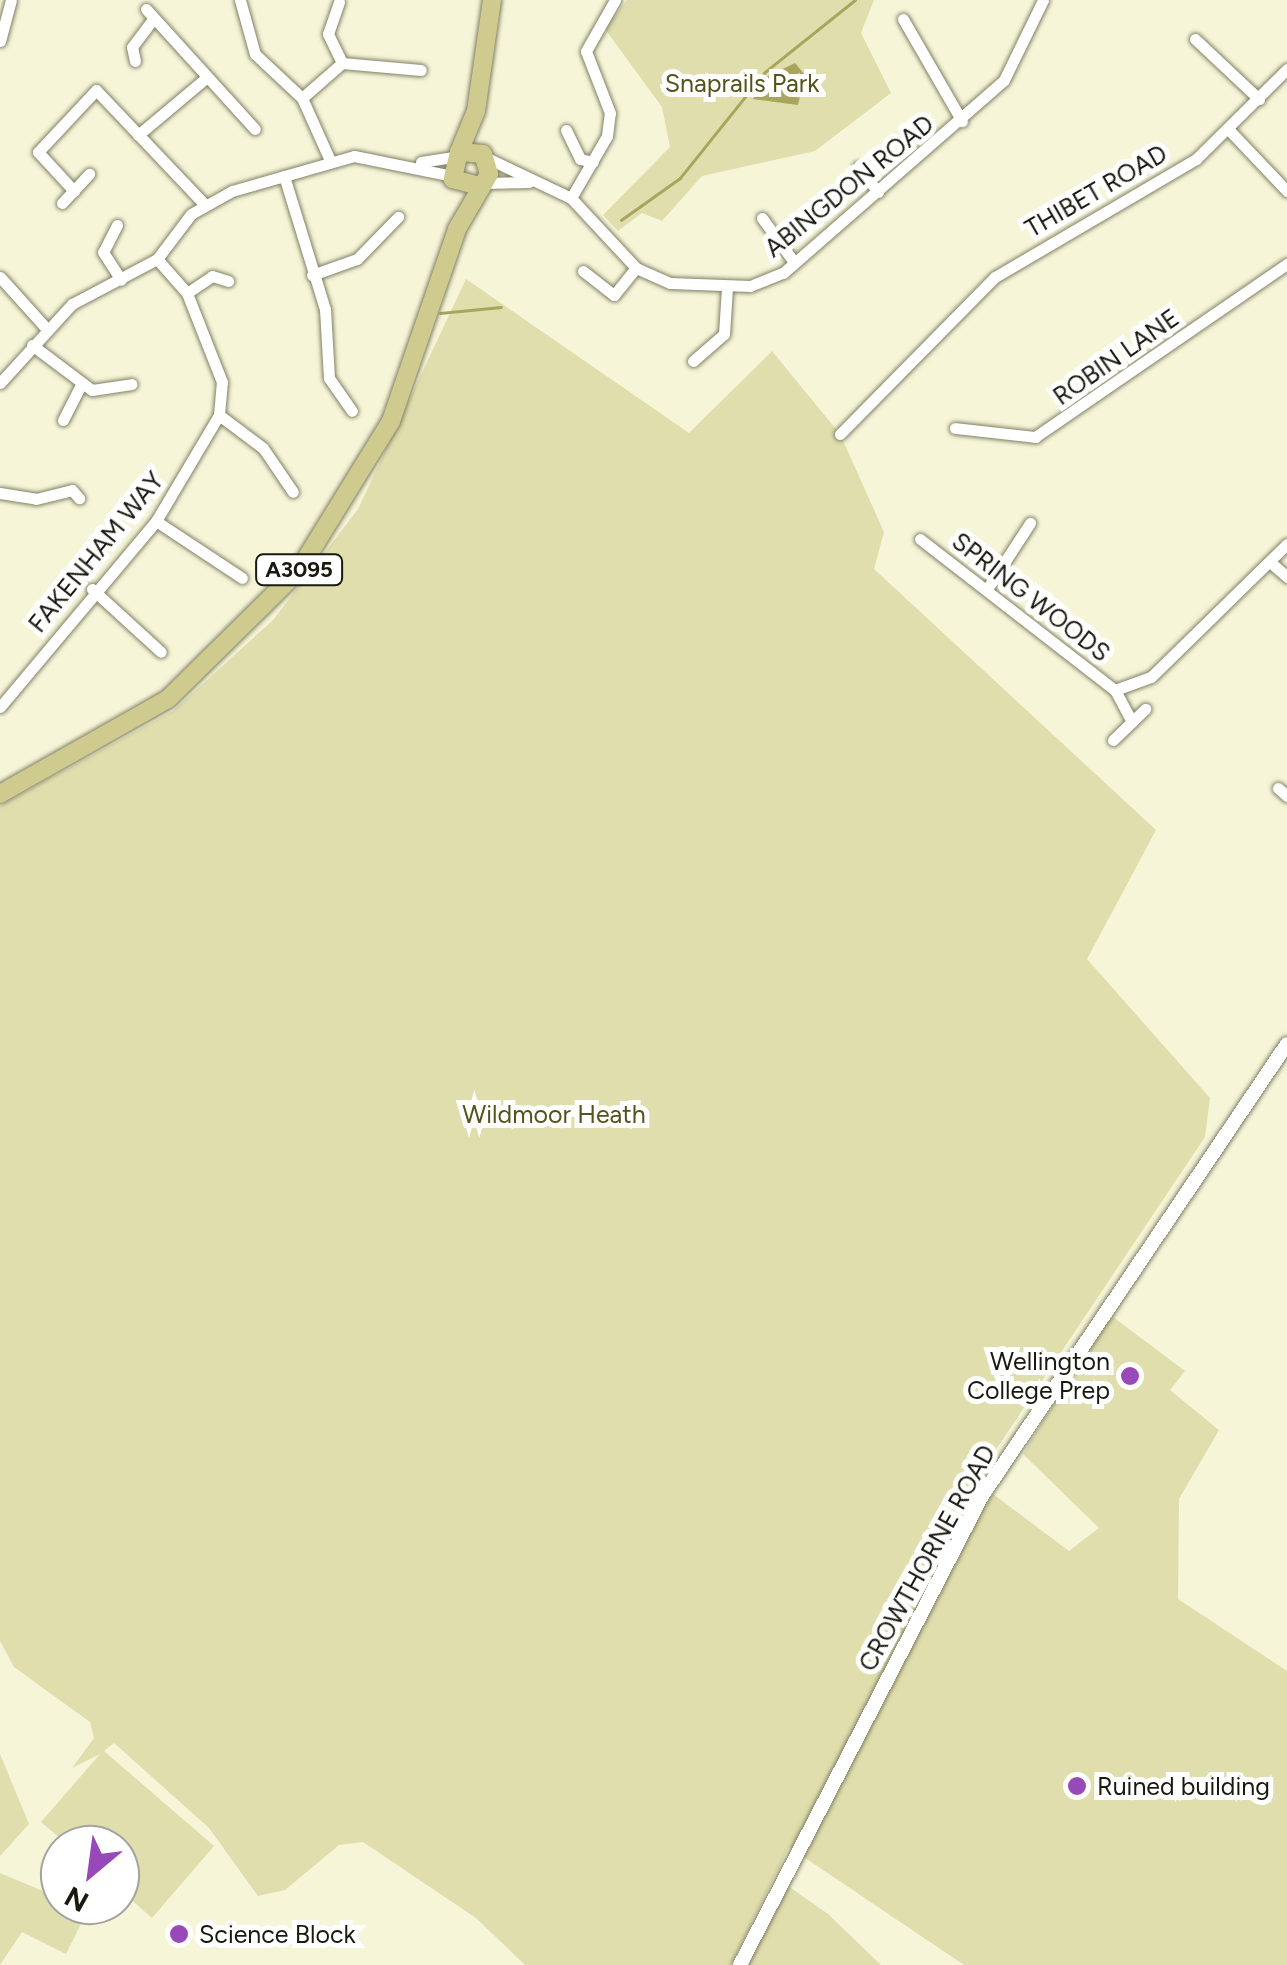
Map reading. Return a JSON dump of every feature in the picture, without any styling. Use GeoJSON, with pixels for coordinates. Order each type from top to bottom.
{"type":"FeatureCollection","features":[{"type":"Feature","properties":{"kind":"main road"},"geometry":{"type":"LineString","coordinates":[[476,112],[485,156],[481,184],[453,179],[456,154],[476,112],[492,0]]}},
{"type":"Feature","properties":{"kind":"main road"},"geometry":{"type":"LineString","coordinates":[[456,154],[485,156]]}},
{"type":"Feature","properties":{"kind":"main road","name":"A3095"},"geometry":{"type":"LineString","coordinates":[[453,179],[457,229]]}},
{"type":"Feature","properties":{"kind":"main road","name":"A3095"},"geometry":{"type":"LineString","coordinates":[[0,794],[136,722],[226,650],[288,584],[391,421],[457,229],[481,184]]}},
{"type":"Feature","properties":{"kind":"street"},"geometry":{"type":"LineString","coordinates":[[0,40],[11,0]]}},
{"type":"Feature","properties":{"kind":"street"},"geometry":{"type":"LineString","coordinates":[[240,0],[255,54],[302,98],[329,158]]}},
{"type":"Feature","properties":{"kind":"street"},"geometry":{"type":"LineString","coordinates":[[571,198],[593,162],[610,114],[586,51],[615,0]]}},
{"type":"Feature","properties":{"kind":"street","name":"ABINGDON ROAD"},"geometry":{"type":"LineString","coordinates":[[485,156],[571,198],[636,268],[670,283],[727,288],[794,262],[962,121],[1020,58],[1043,0]]}},
{"type":"Feature","properties":{"kind":"street"},"geometry":{"type":"LineString","coordinates":[[339,2],[328,34],[342,63]]}},
{"type":"Feature","properties":{"kind":"street"},"geometry":{"type":"LineString","coordinates":[[135,61],[132,46],[150,14],[255,129]]}},
{"type":"Feature","properties":{"kind":"street"},"geometry":{"type":"LineString","coordinates":[[903,19],[962,121]]}},
{"type":"Feature","properties":{"kind":"street"},"geometry":{"type":"LineString","coordinates":[[1195,39],[1260,99]]}},
{"type":"Feature","properties":{"kind":"street"},"geometry":{"type":"LineString","coordinates":[[302,98],[342,63],[421,70]]}},
{"type":"Feature","properties":{"kind":"street","name":"THIBET ROAD"},"geometry":{"type":"LineString","coordinates":[[840,434],[996,277],[1230,130],[1287,69]]}},
{"type":"Feature","properties":{"kind":"street"},"geometry":{"type":"LineString","coordinates":[[138,134],[207,76]]}},
{"type":"Feature","properties":{"kind":"street"},"geometry":{"type":"LineString","coordinates":[[74,191],[38,152],[96,90],[205,205]]}},
{"type":"Feature","properties":{"kind":"street"},"geometry":{"type":"LineString","coordinates":[[566,130],[580,159],[593,162]]}},
{"type":"Feature","properties":{"kind":"street"},"geometry":{"type":"LineString","coordinates":[[1230,130],[1287,191]]}},
{"type":"Feature","properties":{"kind":"street"},"geometry":{"type":"LineString","coordinates":[[0,383],[46,328],[157,259],[205,205],[329,158],[416,162],[456,154]]}},
{"type":"Feature","properties":{"kind":"street"},"geometry":{"type":"LineString","coordinates":[[416,162],[453,179]]}},
{"type":"Feature","properties":{"kind":"street"},"geometry":{"type":"LineString","coordinates":[[858,166],[878,192]]}},
{"type":"Feature","properties":{"kind":"street"},"geometry":{"type":"LineString","coordinates":[[62,203],[89,174]]}},
{"type":"Feature","properties":{"kind":"street"},"geometry":{"type":"LineString","coordinates":[[284,176],[330,334],[329,378],[352,410]]}},
{"type":"Feature","properties":{"kind":"street","name":"ABINGDON ROAD"},"geometry":{"type":"LineString","coordinates":[[481,184],[533,182]]}},
{"type":"Feature","properties":{"kind":"street"},"geometry":{"type":"LineString","coordinates":[[312,276],[357,259],[398,217]]}},
{"type":"Feature","properties":{"kind":"street"},"geometry":{"type":"LineString","coordinates":[[762,218],[794,262]]}},
{"type":"Feature","properties":{"kind":"street"},"geometry":{"type":"LineString","coordinates":[[117,224],[102,252],[120,280]]}},
{"type":"Feature","properties":{"kind":"street"},"geometry":{"type":"LineString","coordinates":[[157,259],[187,292],[222,382],[219,415],[264,448],[293,492]]}},
{"type":"Feature","properties":{"kind":"street","name":"ROBIN LANE"},"geometry":{"type":"LineString","coordinates":[[955,428],[1036,437],[1287,264]]}},
{"type":"Feature","properties":{"kind":"street"},"geometry":{"type":"LineString","coordinates":[[583,271],[614,295],[636,268]]}},
{"type":"Feature","properties":{"kind":"street"},"geometry":{"type":"LineString","coordinates":[[187,292],[212,276],[228,281]]}},
{"type":"Feature","properties":{"kind":"street"},"geometry":{"type":"LineString","coordinates":[[0,277],[46,328]]}},
{"type":"Feature","properties":{"kind":"street"},"geometry":{"type":"LineString","coordinates":[[693,361],[724,334],[727,288]]}},
{"type":"Feature","properties":{"kind":"street"},"geometry":{"type":"LineString","coordinates":[[32,345],[81,385],[132,384]]}},
{"type":"Feature","properties":{"kind":"street"},"geometry":{"type":"LineString","coordinates":[[63,420],[81,385]]}},
{"type":"Feature","properties":{"kind":"street","name":"FAKENHAM WAY"},"geometry":{"type":"LineString","coordinates":[[0,706],[92,590],[156,521],[219,415]]}},
{"type":"Feature","properties":{"kind":"street"},"geometry":{"type":"LineString","coordinates":[[0,494],[36,499],[72,490],[78,498]]}},
{"type":"Feature","properties":{"kind":"street"},"geometry":{"type":"LineString","coordinates":[[156,521],[242,578]]}},
{"type":"Feature","properties":{"kind":"street"},"geometry":{"type":"LineString","coordinates":[[987,589],[1030,523]]}},
{"type":"Feature","properties":{"kind":"street","name":"SPRING WOODS"},"geometry":{"type":"LineString","coordinates":[[920,540],[987,589],[1114,690],[1125,703]]}},
{"type":"Feature","properties":{"kind":"street"},"geometry":{"type":"LineString","coordinates":[[1132,722],[1125,703],[1131,688],[1287,544]]}},
{"type":"Feature","properties":{"kind":"street"},"geometry":{"type":"LineString","coordinates":[[1270,562],[1287,576]]}},
{"type":"Feature","properties":{"kind":"street"},"geometry":{"type":"LineString","coordinates":[[92,590],[160,652]]}},
{"type":"Feature","properties":{"kind":"street"},"geometry":{"type":"LineString","coordinates":[[1114,690],[1131,688]]}},
{"type":"Feature","properties":{"kind":"street"},"geometry":{"type":"LineString","coordinates":[[1113,740],[1145,710]]}},
{"type":"Feature","properties":{"kind":"street","name":"CROWTHORNE ROAD"},"geometry":{"type":"LineString","coordinates":[[740,1965],[988,1484],[1287,1044]]}},
{"type":"Feature","properties":{"kind":"green space","name":"Snaprails Park"},"geometry":{"type":"Polygon","coordinates":[[[627,0],[874,0],[861,33],[891,93],[815,151],[702,176],[662,221],[642,213],[618,231],[603,215],[670,147],[662,107],[605,29],[627,0]]]}},
{"type":"Feature","properties":{"kind":"green space","name":"Wildmoor Heath"},"geometry":{"type":"Polygon","coordinates":[[[466,279],[689,433],[772,351],[840,434],[884,532],[874,569],[1156,830],[1087,959],[1210,1098],[1205,1137],[973,1484],[940,1547],[993,1494],[1069,1551],[1099,1528],[1023,1454],[1109,1314],[1185,1371],[1170,1390],[1219,1430],[1179,1499],[1178,1599],[1287,1671],[1287,1965],[964,1965],[789,1847],[731,1965],[525,1965],[476,1918],[363,1842],[339,1845],[285,1890],[258,1896],[209,1828],[114,1743],[104,1751],[214,1846],[152,1918],[140,1908],[140,1825],[41,1822],[100,1754],[72,1768],[94,1738],[90,1722],[14,1667],[0,1641],[0,806],[173,711],[273,620],[358,509],[466,279]]]}},
{"type":"Feature","properties":{"kind":"green space"},"geometry":{"type":"Polygon","coordinates":[[[0,1754],[29,1824],[0,1856],[0,1754]]]}},
{"type":"Feature","properties":{"kind":"green space"},"geometry":{"type":"Polygon","coordinates":[[[0,1873],[40,1890],[40,1925],[80,1925],[66,1954],[22,1932],[0,1965],[0,1873]]]}},
{"type":"Feature","properties":{"kind":"green space"},"geometry":{"type":"Polygon","coordinates":[[[788,1886],[828,1914],[881,1965],[746,1965],[788,1886]]]}},
{"type":"Feature","properties":{"kind":"shaded area"},"geometry":{"type":"Polygon","coordinates":[[[795,63],[805,75],[798,105],[753,99],[766,77],[795,63]]]}},
{"type":"Feature","properties":{"kind":"waterway"},"geometry":{"type":"LineString","coordinates":[[621,220],[680,178],[765,72],[855,0]]}},
{"type":"Feature","properties":{"kind":"waterway"},"geometry":{"type":"LineString","coordinates":[[440,313],[501,307]]}},
{"type":"Feature","properties":{"kind":"place","name":"Wellington College Prep"},"geometry":{"type":"Point","coordinates":[1130,1376]}},
{"type":"Feature","properties":{"kind":"place","name":"Ruined building"},"geometry":{"type":"Point","coordinates":[1077,1786]}},
{"type":"Feature","properties":{"kind":"place","name":"Science Block"},"geometry":{"type":"Point","coordinates":[179,1934]}}]}
